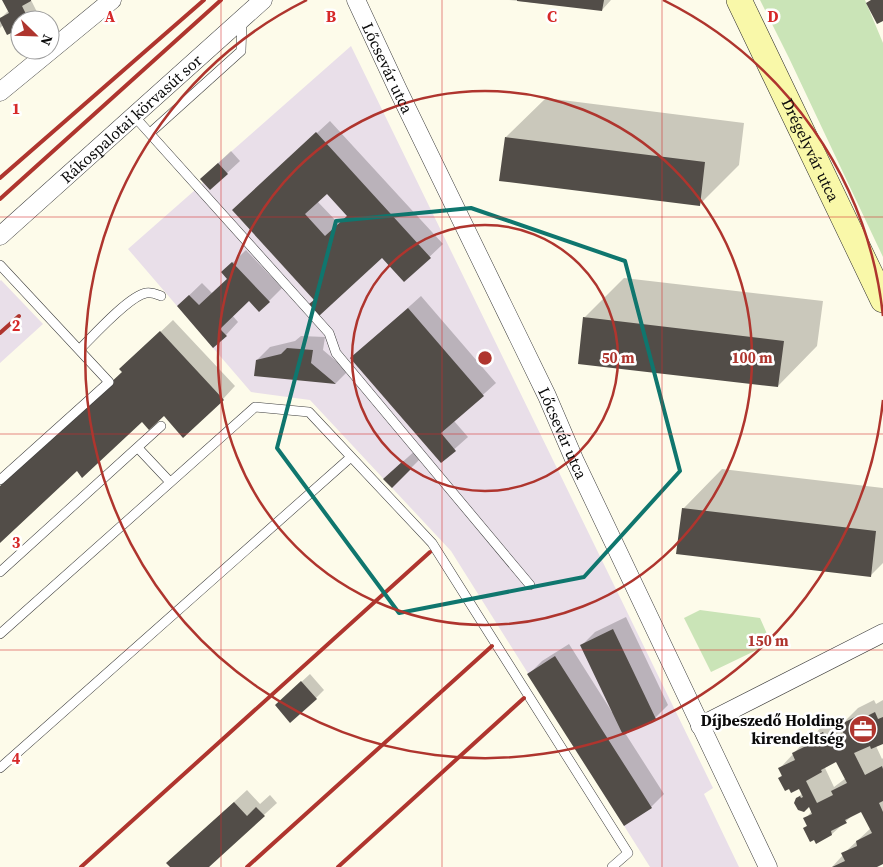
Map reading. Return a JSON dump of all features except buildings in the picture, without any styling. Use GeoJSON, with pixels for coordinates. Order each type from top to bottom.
{"type":"FeatureCollection","features":[{"type":"Feature","properties":{"kind":"main road","name":"Drégelyvár utca"},"geometry":{"type":"LineString","coordinates":[[739,0],[883,300]]}},
{"type":"Feature","properties":{"kind":"street"},"geometry":{"type":"LineString","coordinates":[[0,92],[112,0]]}},
{"type":"Feature","properties":{"kind":"street","name":"Rákospalotai körvasút sor"},"geometry":{"type":"LineString","coordinates":[[0,236],[263,0]]}},
{"type":"Feature","properties":{"kind":"street","name":"Lőcsevár utca"},"geometry":{"type":"LineString","coordinates":[[356,0],[547,396],[574,459],[768,867]]}},
{"type":"Feature","properties":{"kind":"street"},"geometry":{"type":"LineString","coordinates":[[700,726],[883,633]]}},
{"type":"Feature","properties":{"kind":"lane"},"geometry":{"type":"LineString","coordinates":[[150,133],[241,50],[242,19]]}},
{"type":"Feature","properties":{"kind":"lane"},"geometry":{"type":"LineString","coordinates":[[134,116],[329,333],[336,353],[530,586]]}},
{"type":"Feature","properties":{"kind":"lane"},"geometry":{"type":"LineString","coordinates":[[0,265],[109,382],[0,480]]}},
{"type":"Feature","properties":{"kind":"lane"},"geometry":{"type":"LineString","coordinates":[[80,349],[131,300],[147,293],[161,296]]}},
{"type":"Feature","properties":{"kind":"lane"},"geometry":{"type":"LineString","coordinates":[[0,634],[255,407],[309,412],[432,543],[438,552],[628,852],[612,867]]}},
{"type":"Feature","properties":{"kind":"lane"},"geometry":{"type":"LineString","coordinates":[[0,572],[161,426]]}},
{"type":"Feature","properties":{"kind":"lane"},"geometry":{"type":"LineString","coordinates":[[138,448],[170,482]]}},
{"type":"Feature","properties":{"kind":"lane"},"geometry":{"type":"LineString","coordinates":[[0,768],[351,457]]}},
{"type":"Feature","properties":{"kind":"highlighted area"},"geometry":{"type":"Polygon","coordinates":[[[471,208],[625,261],[680,471],[584,577],[399,613],[277,448],[336,221],[471,208]]]}},
{"type":"Feature","properties":{"kind":"shaded area"},"geometry":{"type":"Polygon","coordinates":[[[351,46],[713,788],[704,794],[739,867],[650,867],[451,551],[310,400],[251,392],[128,249],[203,183],[200,179],[351,46]]]}},
{"type":"Feature","properties":{"kind":"shaded area"},"geometry":{"type":"Polygon","coordinates":[[[0,281],[43,324],[0,363],[0,281]]]}},
{"type":"Feature","properties":{"kind":"green space"},"geometry":{"type":"Polygon","coordinates":[[[760,0],[865,0],[883,43],[883,257],[789,58],[760,0]]]}},
{"type":"Feature","properties":{"kind":"green space"},"geometry":{"type":"Polygon","coordinates":[[[700,610],[760,618],[771,643],[711,672],[684,618],[700,610]]]}},
{"type":"Feature","properties":{"kind":"railway"},"geometry":{"type":"LineString","coordinates":[[0,178],[204,0]]}},
{"type":"Feature","properties":{"kind":"railway"},"geometry":{"type":"LineString","coordinates":[[0,199],[221,0]]}},
{"type":"Feature","properties":{"kind":"railway"},"geometry":{"type":"LineString","coordinates":[[0,333],[19,316]]}},
{"type":"Feature","properties":{"kind":"railway"},"geometry":{"type":"LineString","coordinates":[[81,867],[430,552]]}},
{"type":"Feature","properties":{"kind":"railway"},"geometry":{"type":"LineString","coordinates":[[247,867],[492,646]]}},
{"type":"Feature","properties":{"kind":"railway"},"geometry":{"type":"LineString","coordinates":[[338,867],[524,698]]}},
{"type":"Feature","properties":{"kind":"place","name":"Díjbeszedő Holding kirendeltség"},"geometry":{"type":"Point","coordinates":[863,729]}}]}
